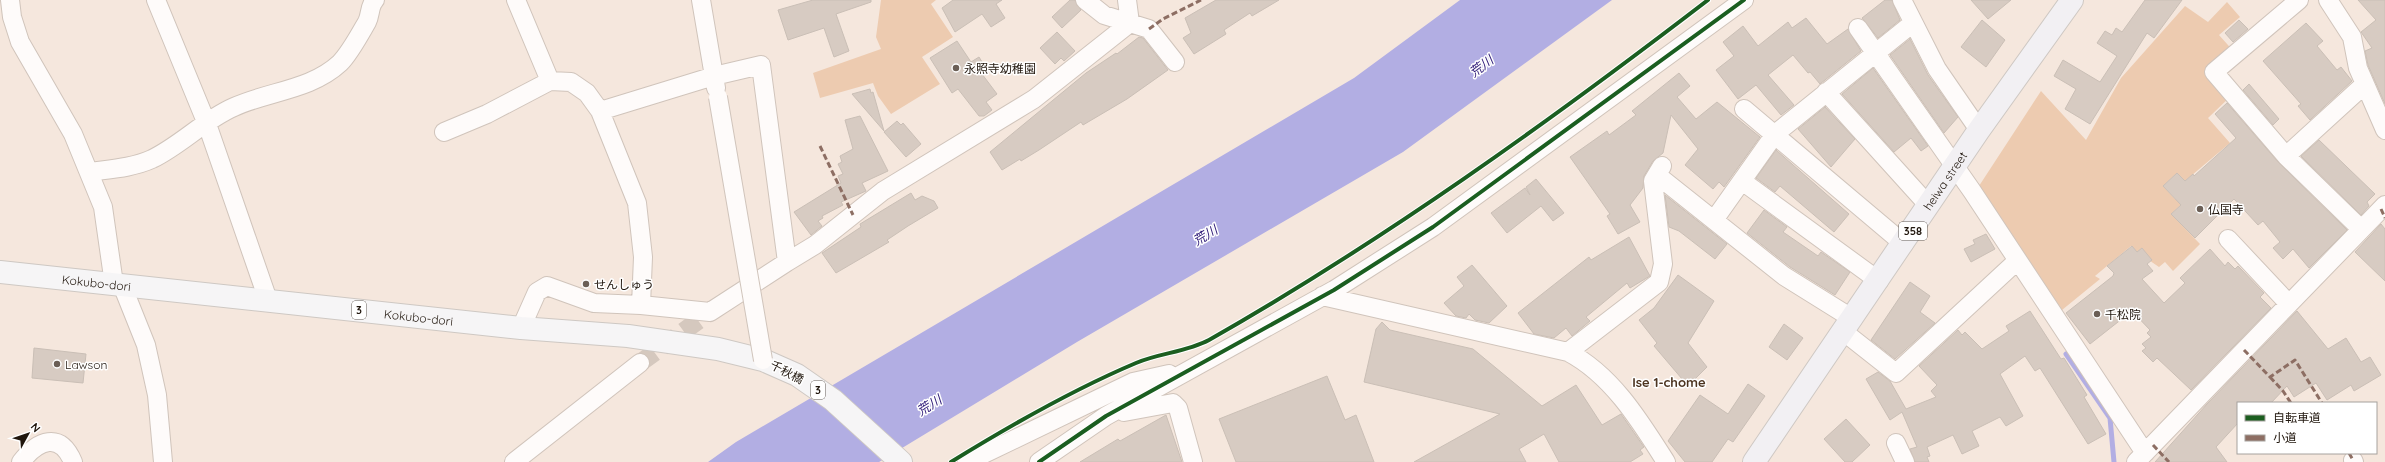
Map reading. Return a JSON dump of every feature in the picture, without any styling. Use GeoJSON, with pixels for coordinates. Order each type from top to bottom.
{"type":"FeatureCollection","features":[{"type":"Feature","properties":{"kind":"highway","name":"heiwa street"},"geometry":{"type":"LineString","coordinates":[[1754,462],[1879,281],[1979,130],[2072,0]]}},
{"type":"Feature","properties":{"kind":"main road","name":"Kokubo-dori"},"geometry":{"type":"LineString","coordinates":[[0,272],[522,328],[628,336],[718,349]]}},
{"type":"Feature","properties":{"kind":"main road","name":"千秋橋"},"geometry":{"type":"LineString","coordinates":[[718,349],[763,360],[797,375],[833,400],[901,462]]}},
{"type":"Feature","properties":{"kind":"street"},"geometry":{"type":"LineString","coordinates":[[10,0],[12,17],[20,42],[73,134],[103,207],[118,284],[146,345],[157,395],[163,462]]}},
{"type":"Feature","properties":{"kind":"street"},"geometry":{"type":"LineString","coordinates":[[156,0],[207,124],[268,300]]}},
{"type":"Feature","properties":{"kind":"street"},"geometry":{"type":"LineString","coordinates":[[89,172],[124,168],[151,159],[232,107],[256,98],[299,86],[326,74],[341,62],[368,21],[372,3],[376,0]]}},
{"type":"Feature","properties":{"kind":"street"},"geometry":{"type":"LineString","coordinates":[[516,0],[550,81]]}},
{"type":"Feature","properties":{"kind":"street"},"geometry":{"type":"LineString","coordinates":[[700,0],[763,360]]}},
{"type":"Feature","properties":{"kind":"street"},"geometry":{"type":"LineString","coordinates":[[1085,0],[1104,15],[1149,29],[1175,62]]}},
{"type":"Feature","properties":{"kind":"street"},"geometry":{"type":"LineString","coordinates":[[1127,0],[1130,23]]}},
{"type":"Feature","properties":{"kind":"street"},"geometry":{"type":"LineString","coordinates":[[1039,462],[1106,416],[1322,296],[1433,227],[1744,0]]}},
{"type":"Feature","properties":{"kind":"street"},"geometry":{"type":"LineString","coordinates":[[1902,0],[1937,69],[1979,130]]}},
{"type":"Feature","properties":{"kind":"street"},"geometry":{"type":"LineString","coordinates":[[2298,0],[2214,72],[2286,156],[2361,229]]}},
{"type":"Feature","properties":{"kind":"street"},"geometry":{"type":"LineString","coordinates":[[2328,0],[2352,37],[2358,68],[2385,130]]}},
{"type":"Feature","properties":{"kind":"street"},"geometry":{"type":"LineString","coordinates":[[522,328],[537,292],[547,286],[594,303],[641,304],[710,312],[815,245],[883,191],[1034,99],[1130,23]]}},
{"type":"Feature","properties":{"kind":"street"},"geometry":{"type":"LineString","coordinates":[[1714,220],[1775,134],[1875,52],[1913,23]]}},
{"type":"Feature","properties":{"kind":"street"},"geometry":{"type":"LineString","coordinates":[[1858,28],[1955,166],[2017,261],[2140,457],[2385,204]]}},
{"type":"Feature","properties":{"kind":"street"},"geometry":{"type":"LineString","coordinates":[[600,111],[714,76],[761,66],[787,262]]}},
{"type":"Feature","properties":{"kind":"street"},"geometry":{"type":"LineString","coordinates":[[444,132],[486,114],[550,81],[571,82],[586,93],[600,111],[637,203],[643,257],[641,304]]}},
{"type":"Feature","properties":{"kind":"street"},"geometry":{"type":"LineString","coordinates":[[2286,156],[2366,84]]}},
{"type":"Feature","properties":{"kind":"street"},"geometry":{"type":"LineString","coordinates":[[1826,92],[1929,206]]}},
{"type":"Feature","properties":{"kind":"street"},"geometry":{"type":"LineString","coordinates":[[1744,109],[1904,244]]}},
{"type":"Feature","properties":{"kind":"street"},"geometry":{"type":"LineString","coordinates":[[1568,352],[1659,282],[1663,264],[1653,181],[1659,171],[1714,220],[1848,325],[1896,373],[2017,261]]}},
{"type":"Feature","properties":{"kind":"street"},"geometry":{"type":"LineString","coordinates":[[1742,181],[1879,281]]}},
{"type":"Feature","properties":{"kind":"street"},"geometry":{"type":"LineString","coordinates":[[2228,239],[2289,304]]}},
{"type":"Feature","properties":{"kind":"street"},"geometry":{"type":"LineString","coordinates":[[1322,296],[1568,352],[1583,360],[1604,378],[1642,422],[1665,462]]}},
{"type":"Feature","properties":{"kind":"street"},"geometry":{"type":"LineString","coordinates":[[514,462],[640,363]]}},
{"type":"Feature","properties":{"kind":"street"},"geometry":{"type":"LineString","coordinates":[[967,462],[1133,382],[1188,370]]}},
{"type":"Feature","properties":{"kind":"street"},"geometry":{"type":"LineString","coordinates":[[1106,416],[1173,403],[1178,408],[1193,462]]}},
{"type":"Feature","properties":{"kind":"street"},"geometry":{"type":"LineString","coordinates":[[21,462],[29,452],[40,443],[55,442],[68,450],[73,462]]}},
{"type":"Feature","properties":{"kind":"street"},"geometry":{"type":"LineString","coordinates":[[1896,443],[1905,462]]}},
{"type":"Feature","properties":{"kind":"shaded area"},"geometry":{"type":"Polygon","coordinates":[[[881,0],[936,0],[931,4],[953,37],[922,57],[940,84],[891,114],[878,96],[873,83],[820,98],[813,73],[881,49],[876,37],[881,0]]]}},
{"type":"Feature","properties":{"kind":"shaded area"},"geometry":{"type":"Polygon","coordinates":[[[2227,2],[2240,17],[2219,35],[2236,54],[2214,72],[2233,94],[2208,118],[2230,143],[2185,181],[2177,173],[2163,186],[2175,199],[2186,200],[2171,214],[2200,244],[2173,271],[2165,262],[2159,267],[2131,246],[2095,276],[2100,279],[2062,310],[1979,186],[2041,91],[2086,140],[2121,78],[2185,6],[2208,22],[2227,2]]]}},
{"type":"Feature","properties":{"kind":"water","name":"荒川"},"geometry":{"type":"Polygon","coordinates":[[[1460,0],[1612,0],[1403,152],[1077,342],[879,462],[708,462],[736,442],[1354,78],[1460,0]]]}},
{"type":"Feature","properties":{"kind":"building"},"geometry":{"type":"Polygon","coordinates":[[[813,0],[871,0],[871,2],[836,14],[849,51],[834,57],[824,28],[788,40],[778,10],[813,0]]]}},
{"type":"Feature","properties":{"kind":"building"},"geometry":{"type":"Polygon","coordinates":[[[953,0],[1002,0],[996,4],[1005,18],[991,27],[982,14],[955,32],[942,8],[953,0]]]}},
{"type":"Feature","properties":{"kind":"building"},"geometry":{"type":"Polygon","coordinates":[[[1070,0],[1075,0],[1081,10],[1062,28],[1052,17],[1070,0]]]}},
{"type":"Feature","properties":{"kind":"building"},"geometry":{"type":"Polygon","coordinates":[[[1216,0],[1279,0],[1252,16],[1250,13],[1224,30],[1226,34],[1194,54],[1183,38],[1191,33],[1185,18],[1216,0]]]}},
{"type":"Feature","properties":{"kind":"building"},"geometry":{"type":"Polygon","coordinates":[[[1885,0],[1892,0],[1900,20],[1878,38],[1862,18],[1885,0]]]}},
{"type":"Feature","properties":{"kind":"building"},"geometry":{"type":"Polygon","coordinates":[[[1971,0],[2011,0],[1988,19],[1971,0]]]}},
{"type":"Feature","properties":{"kind":"building"},"geometry":{"type":"Polygon","coordinates":[[[2145,0],[2182,0],[2154,38],[2147,33],[2090,124],[2065,109],[2076,89],[2054,76],[2063,60],[2100,82],[2117,56],[2097,43],[2105,31],[2112,35],[2116,28],[2122,32],[2145,0]]]}},
{"type":"Feature","properties":{"kind":"building"},"geometry":{"type":"Polygon","coordinates":[[[2358,0],[2385,0],[2385,104],[2368,65],[2365,51],[2372,48],[2361,32],[2376,20],[2358,0]]]}},
{"type":"Feature","properties":{"kind":"building"},"geometry":{"type":"Polygon","coordinates":[[[1806,18],[1827,44],[1848,29],[1861,51],[1820,84],[1810,72],[1808,73],[1793,55],[1768,75],[1794,105],[1781,115],[1756,85],[1738,99],[1716,70],[1734,56],[1723,42],[1743,26],[1758,46],[1788,22],[1792,28],[1806,18]]]}},
{"type":"Feature","properties":{"kind":"building"},"geometry":{"type":"Polygon","coordinates":[[[1982,20],[2005,40],[1986,67],[1961,47],[1982,20]]]}},
{"type":"Feature","properties":{"kind":"building"},"geometry":{"type":"Polygon","coordinates":[[[2239,20],[2248,29],[2233,42],[2225,33],[2239,20]]]}},
{"type":"Feature","properties":{"kind":"building"},"geometry":{"type":"Polygon","coordinates":[[[2306,23],[2323,41],[2317,46],[2337,70],[2341,67],[2352,81],[2310,120],[2298,106],[2301,104],[2263,61],[2306,23]]]}},
{"type":"Feature","properties":{"kind":"building"},"geometry":{"type":"Polygon","coordinates":[[[1057,32],[1075,51],[1064,61],[1061,58],[1055,64],[1040,48],[1057,32]]]}},
{"type":"Feature","properties":{"kind":"building"},"geometry":{"type":"Polygon","coordinates":[[[1139,37],[1143,38],[1168,70],[1127,99],[1083,125],[1081,122],[1021,161],[1020,159],[1002,170],[990,152],[1086,73],[1116,53],[1117,54],[1139,37]]]}},
{"type":"Feature","properties":{"kind":"building"},"geometry":{"type":"Polygon","coordinates":[[[1910,39],[1928,75],[1958,117],[1944,133],[1890,55],[1910,39]]]}},
{"type":"Feature","properties":{"kind":"building"},"geometry":{"type":"Polygon","coordinates":[[[957,41],[971,62],[979,57],[987,70],[982,74],[997,94],[986,102],[992,110],[984,116],[979,116],[958,89],[952,93],[930,58],[957,41]]]}},
{"type":"Feature","properties":{"kind":"building"},"geometry":{"type":"Polygon","coordinates":[[[1873,68],[1928,146],[1921,151],[1911,138],[1894,152],[1842,94],[1873,68]]]}},
{"type":"Feature","properties":{"kind":"building"},"geometry":{"type":"Polygon","coordinates":[[[1679,73],[1690,86],[1677,97],[1696,119],[1717,102],[1760,137],[1724,187],[1719,182],[1713,189],[1685,165],[1698,149],[1671,115],[1663,153],[1653,161],[1644,176],[1643,188],[1630,205],[1640,222],[1618,234],[1607,216],[1610,214],[1570,157],[1607,131],[1609,135],[1636,115],[1632,111],[1679,73]]]}},
{"type":"Feature","properties":{"kind":"building"},"geometry":{"type":"Polygon","coordinates":[[[2249,84],[2279,119],[2273,125],[2243,90],[2249,84]]]}},
{"type":"Feature","properties":{"kind":"building"},"geometry":{"type":"Polygon","coordinates":[[[870,89],[871,93],[873,92],[884,131],[852,94],[870,89]]]}},
{"type":"Feature","properties":{"kind":"building"},"geometry":{"type":"Polygon","coordinates":[[[2227,103],[2279,163],[2347,230],[2309,268],[2293,249],[2283,259],[2273,248],[2280,242],[2263,221],[2258,225],[2234,199],[2195,238],[2171,214],[2181,205],[2163,186],[2177,173],[2185,181],[2193,174],[2194,176],[2236,138],[2215,114],[2227,103]]]}},
{"type":"Feature","properties":{"kind":"building"},"geometry":{"type":"Polygon","coordinates":[[[1825,107],[1855,139],[1831,167],[1798,129],[1825,107]]]}},
{"type":"Feature","properties":{"kind":"building"},"geometry":{"type":"Polygon","coordinates":[[[860,116],[888,171],[862,183],[866,191],[841,202],[843,205],[822,216],[823,218],[818,221],[822,226],[811,235],[794,212],[841,183],[838,176],[843,174],[838,164],[842,162],[840,156],[853,149],[845,120],[860,116]]]}},
{"type":"Feature","properties":{"kind":"building"},"geometry":{"type":"Polygon","coordinates":[[[897,121],[901,125],[903,123],[921,144],[906,157],[884,132],[897,121]]]}},
{"type":"Feature","properties":{"kind":"building"},"geometry":{"type":"Polygon","coordinates":[[[2319,140],[2375,194],[2367,202],[2369,206],[2361,215],[2301,156],[2319,140]]]}},
{"type":"Feature","properties":{"kind":"building"},"geometry":{"type":"Polygon","coordinates":[[[1776,150],[1849,214],[1834,232],[1780,186],[1775,192],[1756,178],[1776,150]]]}},
{"type":"Feature","properties":{"kind":"building"},"geometry":{"type":"Polygon","coordinates":[[[1536,179],[1564,213],[1553,221],[1541,206],[1507,233],[1491,213],[1525,188],[1530,195],[1526,187],[1536,179]]]}},
{"type":"Feature","properties":{"kind":"building"},"geometry":{"type":"Polygon","coordinates":[[[911,193],[915,200],[922,196],[934,201],[938,208],[887,240],[889,242],[836,273],[822,253],[861,227],[860,224],[911,193]]]}},
{"type":"Feature","properties":{"kind":"building"},"geometry":{"type":"Polygon","coordinates":[[[1665,195],[1727,244],[1715,259],[1679,231],[1669,227],[1665,195]]]}},
{"type":"Feature","properties":{"kind":"building"},"geometry":{"type":"Polygon","coordinates":[[[1764,210],[1787,227],[1783,232],[1818,256],[1821,252],[1850,272],[1835,295],[1790,267],[1747,233],[1764,210]]]}},
{"type":"Feature","properties":{"kind":"building"},"geometry":{"type":"Polygon","coordinates":[[[2381,224],[2385,229],[2385,281],[2355,252],[2381,224]]]}},
{"type":"Feature","properties":{"kind":"building"},"geometry":{"type":"Polygon","coordinates":[[[1986,234],[1995,249],[1971,262],[1964,249],[1975,244],[1973,240],[1986,234]]]}},
{"type":"Feature","properties":{"kind":"building"},"geometry":{"type":"Polygon","coordinates":[[[1629,237],[1650,276],[1630,288],[1627,283],[1586,317],[1590,321],[1572,336],[1566,328],[1554,338],[1534,334],[1518,313],[1589,257],[1591,260],[1629,237]]]}},
{"type":"Feature","properties":{"kind":"building"},"geometry":{"type":"Polygon","coordinates":[[[2132,246],[2137,252],[2142,248],[2152,260],[2147,264],[2153,271],[2142,279],[2164,303],[2185,283],[2180,278],[2210,249],[2225,266],[2228,262],[2235,269],[2238,266],[2264,293],[2260,297],[2271,308],[2191,390],[2157,358],[2153,362],[2142,351],[2146,348],[2142,344],[2151,337],[2147,333],[2150,330],[2132,311],[2090,344],[2066,313],[2113,276],[2114,273],[2107,266],[2132,246]]]}},
{"type":"Feature","properties":{"kind":"building"},"geometry":{"type":"Polygon","coordinates":[[[1472,265],[1507,306],[1489,323],[1475,320],[1469,314],[1466,318],[1456,316],[1444,303],[1464,286],[1457,277],[1472,265]]]}},
{"type":"Feature","properties":{"kind":"building"},"geometry":{"type":"Polygon","coordinates":[[[1678,275],[1714,301],[1688,343],[1707,367],[1688,386],[1654,346],[1657,343],[1639,320],[1654,308],[1678,275]]]}},
{"type":"Feature","properties":{"kind":"building"},"geometry":{"type":"Polygon","coordinates":[[[1910,282],[1930,296],[1920,312],[1935,323],[1895,359],[1871,340],[1910,282]]]}},
{"type":"Feature","properties":{"kind":"building"},"geometry":{"type":"Polygon","coordinates":[[[2030,311],[2061,359],[2064,358],[2087,395],[2084,397],[2106,434],[2088,444],[2040,368],[2035,371],[2025,356],[2000,374],[2023,416],[2006,426],[2000,417],[1972,431],[1979,446],[1962,454],[1953,435],[1927,447],[1930,456],[1927,457],[1929,462],[1915,462],[1910,449],[1917,447],[1902,412],[1890,420],[1866,379],[1878,372],[1890,381],[1906,409],[1936,397],[1931,391],[1937,385],[1919,366],[1958,330],[1962,335],[1965,332],[1982,349],[2009,331],[2006,326],[2030,311]]]}},
{"type":"Feature","properties":{"kind":"building"},"geometry":{"type":"Polygon","coordinates":[[[2297,311],[2328,349],[2346,338],[2361,362],[2370,357],[2381,375],[2354,391],[2351,385],[2327,400],[2316,383],[2294,397],[2287,386],[2272,402],[2237,402],[2237,424],[2216,447],[2227,462],[2155,462],[2207,404],[2297,311]]]}},
{"type":"Feature","properties":{"kind":"building"},"geometry":{"type":"Polygon","coordinates":[[[1382,322],[1390,330],[1473,349],[1542,406],[1576,385],[1602,425],[1621,414],[1644,447],[1640,450],[1643,454],[1630,462],[1559,462],[1544,434],[1519,449],[1526,462],[1414,462],[1500,414],[1364,382],[1376,329],[1382,322]]]}},
{"type":"Feature","properties":{"kind":"building"},"geometry":{"type":"Polygon","coordinates":[[[1784,324],[1803,338],[1787,360],[1769,347],[1784,324]]]}},
{"type":"Feature","properties":{"kind":"building"},"geometry":{"type":"Polygon","coordinates":[[[34,348],[86,354],[83,383],[32,378],[34,348]]]}},
{"type":"Feature","properties":{"kind":"building"},"geometry":{"type":"Polygon","coordinates":[[[1327,376],[1345,420],[1356,415],[1374,462],[1236,462],[1219,419],[1327,376]]]}},
{"type":"Feature","properties":{"kind":"building"},"geometry":{"type":"Polygon","coordinates":[[[1748,384],[1765,396],[1733,442],[1728,439],[1712,462],[1685,462],[1668,441],[1700,395],[1728,414],[1748,384]]]}},
{"type":"Feature","properties":{"kind":"building"},"geometry":{"type":"Polygon","coordinates":[[[1166,415],[1182,462],[1080,462],[1118,439],[1120,441],[1166,415]]]}},
{"type":"Feature","properties":{"kind":"building"},"geometry":{"type":"Polygon","coordinates":[[[1846,419],[1870,445],[1852,462],[1845,462],[1824,439],[1846,419]]]}},
{"type":"Feature","properties":{"kind":"waterway"},"geometry":{"type":"LineString","coordinates":[[2066,354],[2110,418],[2114,462]]}},
{"type":"Feature","properties":{"kind":"tunnel"},"geometry":{"type":"LineString","coordinates":[[640,363],[710,312]]}},
{"type":"Feature","properties":{"kind":"marked path"},"geometry":{"type":"LineString","coordinates":[[1149,29],[1163,19],[1201,0]]}},
{"type":"Feature","properties":{"kind":"marked path"},"geometry":{"type":"LineString","coordinates":[[820,146],[853,215]]}},
{"type":"Feature","properties":{"kind":"marked path"},"geometry":{"type":"LineString","coordinates":[[2381,209],[2385,218]]}},
{"type":"Feature","properties":{"kind":"marked path"},"geometry":{"type":"LineString","coordinates":[[2244,350],[2270,377],[2295,360],[2321,402]]}},
{"type":"Feature","properties":{"kind":"marked path"},"geometry":{"type":"LineString","coordinates":[[2270,377],[2283,391],[2290,402]]}},
{"type":"Feature","properties":{"kind":"marked path"},"geometry":{"type":"LineString","coordinates":[[2153,445],[2169,462]]}},
{"type":"Feature","properties":{"kind":"marked path"},"geometry":{"type":"LineString","coordinates":[[2350,454],[2353,460]]}},
{"type":"Feature","properties":{"kind":"cycle path"},"geometry":{"type":"LineString","coordinates":[[951,462],[1065,396],[1136,363],[1192,347],[1209,340],[1274,302],[1338,262],[1464,179],[1587,91],[1708,0]]}},
{"type":"Feature","properties":{"kind":"cycle path"},"geometry":{"type":"LineString","coordinates":[[1039,462],[1106,416],[1334,290],[1433,227],[1744,0]]}},
{"type":"Feature","properties":{"kind":"place","name":"永照寺幼稚園"},"geometry":{"type":"Point","coordinates":[956,68]}},
{"type":"Feature","properties":{"kind":"place","name":"仏国寺"},"geometry":{"type":"Point","coordinates":[2200,209]}},
{"type":"Feature","properties":{"kind":"place","name":"せんしゅう"},"geometry":{"type":"Point","coordinates":[586,284]}},
{"type":"Feature","properties":{"kind":"place","name":"千松院"},"geometry":{"type":"Point","coordinates":[2097,314]}},
{"type":"Feature","properties":{"kind":"place","name":"Lawson"},"geometry":{"type":"Point","coordinates":[57,364]}},
{"type":"Feature","properties":{"kind":"district","name":"Ise 1-chome"},"geometry":{"type":"Point","coordinates":[1669,382]}}]}
